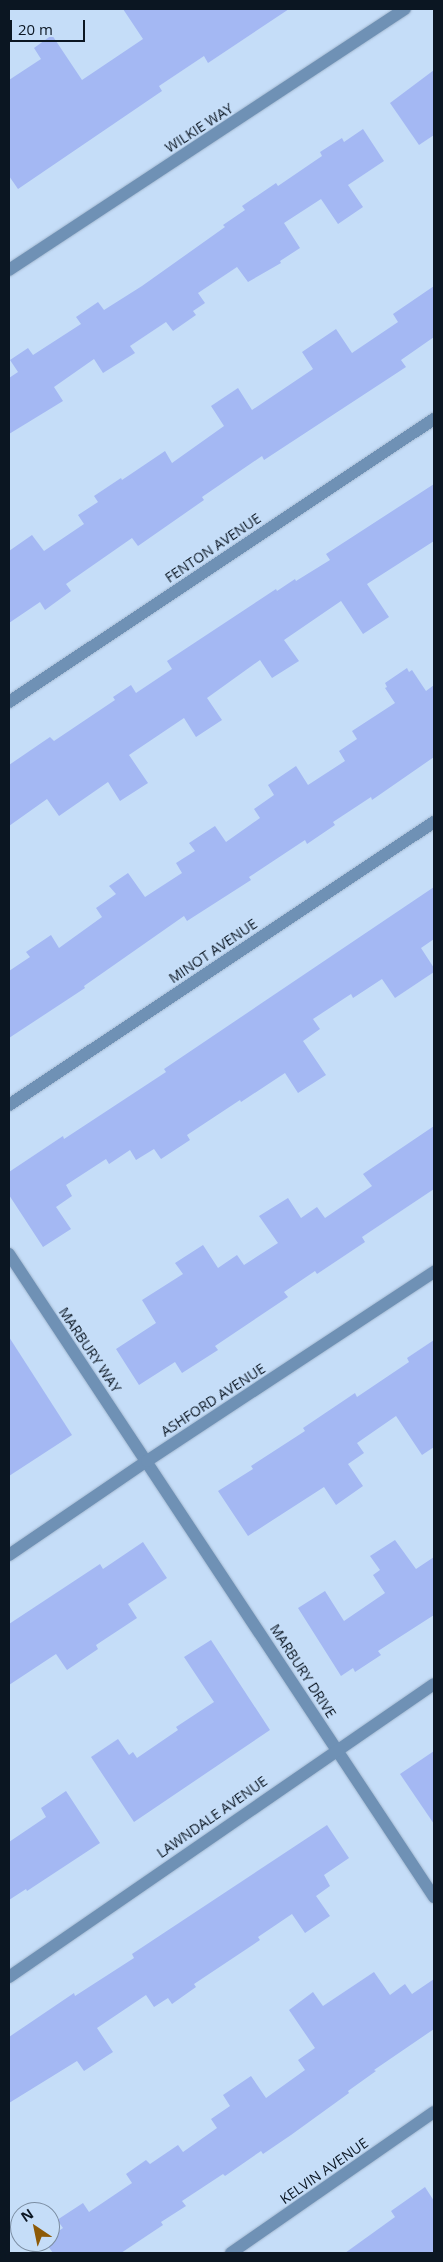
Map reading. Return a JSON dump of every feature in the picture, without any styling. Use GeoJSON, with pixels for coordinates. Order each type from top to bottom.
{"type":"FeatureCollection","features":[{"type":"Feature","properties":{"kind":"street","name":"WILKIE WAY"},"geometry":{"type":"LineString","coordinates":[[9,270],[405,9]]}},
{"type":"Feature","properties":{"kind":"street","name":"FENTON AVENUE"},"geometry":{"type":"LineString","coordinates":[[9,702],[434,419]]}},
{"type":"Feature","properties":{"kind":"street","name":"MINOT AVENUE"},"geometry":{"type":"LineString","coordinates":[[9,1105],[434,822]]}},
{"type":"Feature","properties":{"kind":"street","name":"MARBURY WAY"},"geometry":{"type":"LineString","coordinates":[[9,1254],[147,1461]]}},
{"type":"Feature","properties":{"kind":"street","name":"ASHFORD AVENUE"},"geometry":{"type":"LineString","coordinates":[[9,1555],[147,1461],[434,1272]]}},
{"type":"Feature","properties":{"kind":"street","name":"MARBURY DRIVE"},"geometry":{"type":"LineString","coordinates":[[147,1461],[434,1897]]}},
{"type":"Feature","properties":{"kind":"street","name":"LAWNDALE AVENUE"},"geometry":{"type":"LineString","coordinates":[[9,1977],[336,1749],[434,1684]]}},
{"type":"Feature","properties":{"kind":"street","name":"KELVIN AVENUE"},"geometry":{"type":"LineString","coordinates":[[231,2253],[434,2112]]}},
{"type":"Feature","properties":{"kind":"building"},"geometry":{"type":"Polygon","coordinates":[[[123,9],[289,9],[208,63],[204,56],[159,86],[162,91],[18,189],[9,176],[9,80],[41,59],[34,48],[52,35],[82,80],[143,39],[123,9]]]}},
{"type":"Feature","properties":{"kind":"building"},"geometry":{"type":"Polygon","coordinates":[[[434,70],[434,135],[419,145],[390,103],[434,70]]]}},
{"type":"Feature","properties":{"kind":"building"},"geometry":{"type":"Polygon","coordinates":[[[363,129],[384,161],[348,185],[363,207],[338,224],[321,199],[284,223],[300,248],[280,261],[281,263],[248,282],[237,267],[198,293],[205,303],[193,311],[196,315],[173,331],[166,322],[130,346],[135,353],[103,373],[94,359],[54,387],[63,401],[9,434],[9,378],[18,372],[10,360],[28,348],[33,355],[81,324],[76,317],[98,302],[104,310],[142,286],[225,227],[223,225],[245,210],[242,206],[276,183],[278,186],[322,156],[320,152],[342,138],[344,142],[363,129]]]}},
{"type":"Feature","properties":{"kind":"building"},"geometry":{"type":"Polygon","coordinates":[[[434,286],[434,337],[401,360],[406,367],[264,460],[262,456],[202,497],[204,500],[138,546],[132,538],[66,584],[71,591],[45,610],[40,602],[9,623],[9,551],[32,535],[44,551],[84,524],[78,515],[98,502],[94,496],[165,451],[172,463],[224,426],[211,406],[238,388],[252,410],[313,369],[302,352],[336,329],[352,353],[398,322],[393,314],[434,286]]]}},
{"type":"Feature","properties":{"kind":"building"},"geometry":{"type":"Polygon","coordinates":[[[434,484],[434,541],[367,584],[389,617],[363,634],[341,601],[284,640],[299,661],[272,678],[260,660],[207,698],[222,720],[196,737],[184,718],[129,755],[148,783],[120,801],[108,782],[59,816],[47,799],[9,826],[9,765],[50,737],[54,741],[115,700],[113,697],[131,685],[136,693],[172,669],[167,661],[276,589],[277,591],[295,579],[296,581],[330,560],[326,554],[434,484]]]}},
{"type":"Feature","properties":{"kind":"building"},"geometry":{"type":"Polygon","coordinates":[[[407,668],[409,672],[412,670],[426,691],[434,685],[434,757],[372,800],[371,797],[333,822],[335,825],[307,844],[305,840],[249,877],[251,880],[187,921],[184,916],[84,986],[85,988],[9,1038],[9,971],[30,957],[26,952],[51,935],[59,948],[102,917],[96,908],[116,894],[109,886],[128,873],[145,897],[182,873],[176,863],[195,851],[189,843],[215,826],[226,842],[260,818],[254,809],[274,795],[268,785],[296,766],[308,785],[345,761],[339,751],[357,739],[352,731],[395,703],[385,688],[387,687],[385,683],[407,668]]]}},
{"type":"Feature","properties":{"kind":"building"},"geometry":{"type":"Polygon","coordinates":[[[434,887],[434,939],[421,948],[434,968],[434,972],[395,998],[382,979],[353,998],[351,994],[313,1019],[320,1029],[303,1041],[326,1075],[298,1093],[285,1073],[187,1135],[190,1140],[161,1159],[154,1149],[136,1160],[130,1150],[109,1164],[106,1159],[66,1185],[72,1196],[56,1207],[71,1229],[43,1247],[9,1195],[9,1172],[63,1136],[64,1139],[166,1072],[164,1069],[434,887]]]}},
{"type":"Feature","properties":{"kind":"building"},"geometry":{"type":"Polygon","coordinates":[[[434,1126],[434,1189],[362,1237],[365,1242],[317,1274],[315,1271],[284,1292],[288,1297],[215,1346],[218,1350],[182,1373],[175,1362],[139,1385],[116,1349],[156,1323],[142,1300],[183,1274],[175,1263],[203,1245],[218,1268],[237,1255],[244,1265],[278,1243],[259,1216],[288,1198],[301,1218],[317,1207],[325,1218],[372,1186],[363,1174],[434,1126]]]}},
{"type":"Feature","properties":{"kind":"building"},"geometry":{"type":"Polygon","coordinates":[[[9,1337],[72,1435],[9,1476],[9,1337]]]}},
{"type":"Feature","properties":{"kind":"building"},"geometry":{"type":"Polygon","coordinates":[[[434,1340],[434,1447],[422,1455],[396,1416],[357,1443],[364,1453],[348,1464],[363,1486],[336,1505],[324,1487],[248,1536],[218,1491],[253,1469],[251,1466],[305,1431],[303,1428],[355,1393],[357,1397],[409,1362],[407,1358],[434,1340]]]}},
{"type":"Feature","properties":{"kind":"building"},"geometry":{"type":"Polygon","coordinates":[[[395,1540],[416,1569],[434,1557],[434,1615],[378,1651],[381,1655],[355,1672],[353,1668],[341,1676],[298,1608],[325,1591],[344,1621],[385,1593],[373,1575],[380,1570],[370,1556],[395,1540]]]}},
{"type":"Feature","properties":{"kind":"building"},"geometry":{"type":"Polygon","coordinates":[[[143,1542],[167,1578],[128,1604],[137,1618],[96,1645],[98,1649],[67,1670],[56,1654],[9,1685],[9,1624],[100,1564],[103,1569],[143,1542]]]}},
{"type":"Feature","properties":{"kind":"building"},"geometry":{"type":"Polygon","coordinates":[[[211,1640],[270,1730],[134,1822],[91,1757],[118,1739],[129,1755],[133,1752],[137,1758],[178,1730],[176,1727],[214,1702],[184,1657],[211,1640]]]}},
{"type":"Feature","properties":{"kind":"building"},"geometry":{"type":"Polygon","coordinates":[[[434,1751],[434,1824],[400,1774],[434,1751]]]}},
{"type":"Feature","properties":{"kind":"building"},"geometry":{"type":"Polygon","coordinates":[[[66,1791],[100,1843],[27,1891],[26,1889],[9,1900],[9,1842],[46,1817],[41,1808],[66,1791]]]}},
{"type":"Feature","properties":{"kind":"building"},"geometry":{"type":"Polygon","coordinates":[[[327,1825],[349,1858],[324,1875],[330,1886],[316,1896],[330,1916],[305,1933],[292,1914],[258,1937],[260,1940],[194,1984],[196,1987],[172,2004],[168,1998],[154,2007],[146,1995],[97,2028],[113,2052],[84,2071],[77,2061],[9,2103],[9,2037],[74,1993],[75,1996],[134,1958],[132,1954],[327,1825]]]}},
{"type":"Feature","properties":{"kind":"building"},"geometry":{"type":"Polygon","coordinates":[[[374,1972],[390,1995],[405,1984],[412,1994],[434,1979],[434,2029],[374,2070],[376,2071],[348,2091],[349,2093],[291,2135],[263,2154],[261,2151],[225,2176],[223,2174],[182,2201],[186,2206],[161,2222],[163,2225],[121,2253],[53,2253],[60,2252],[60,2230],[63,2228],[60,2224],[60,2218],[83,2203],[89,2212],[132,2183],[126,2174],[146,2160],[150,2164],[178,2145],[183,2152],[217,2128],[211,2119],[230,2106],[223,2095],[251,2076],[266,2098],[305,2070],[298,2060],[315,2048],[289,2010],[313,1992],[323,2006],[374,1972]]]}},
{"type":"Feature","properties":{"kind":"building"},"geometry":{"type":"Polygon","coordinates":[[[425,2187],[434,2201],[434,2253],[345,2253],[395,2217],[391,2211],[425,2187]]]}}]}
